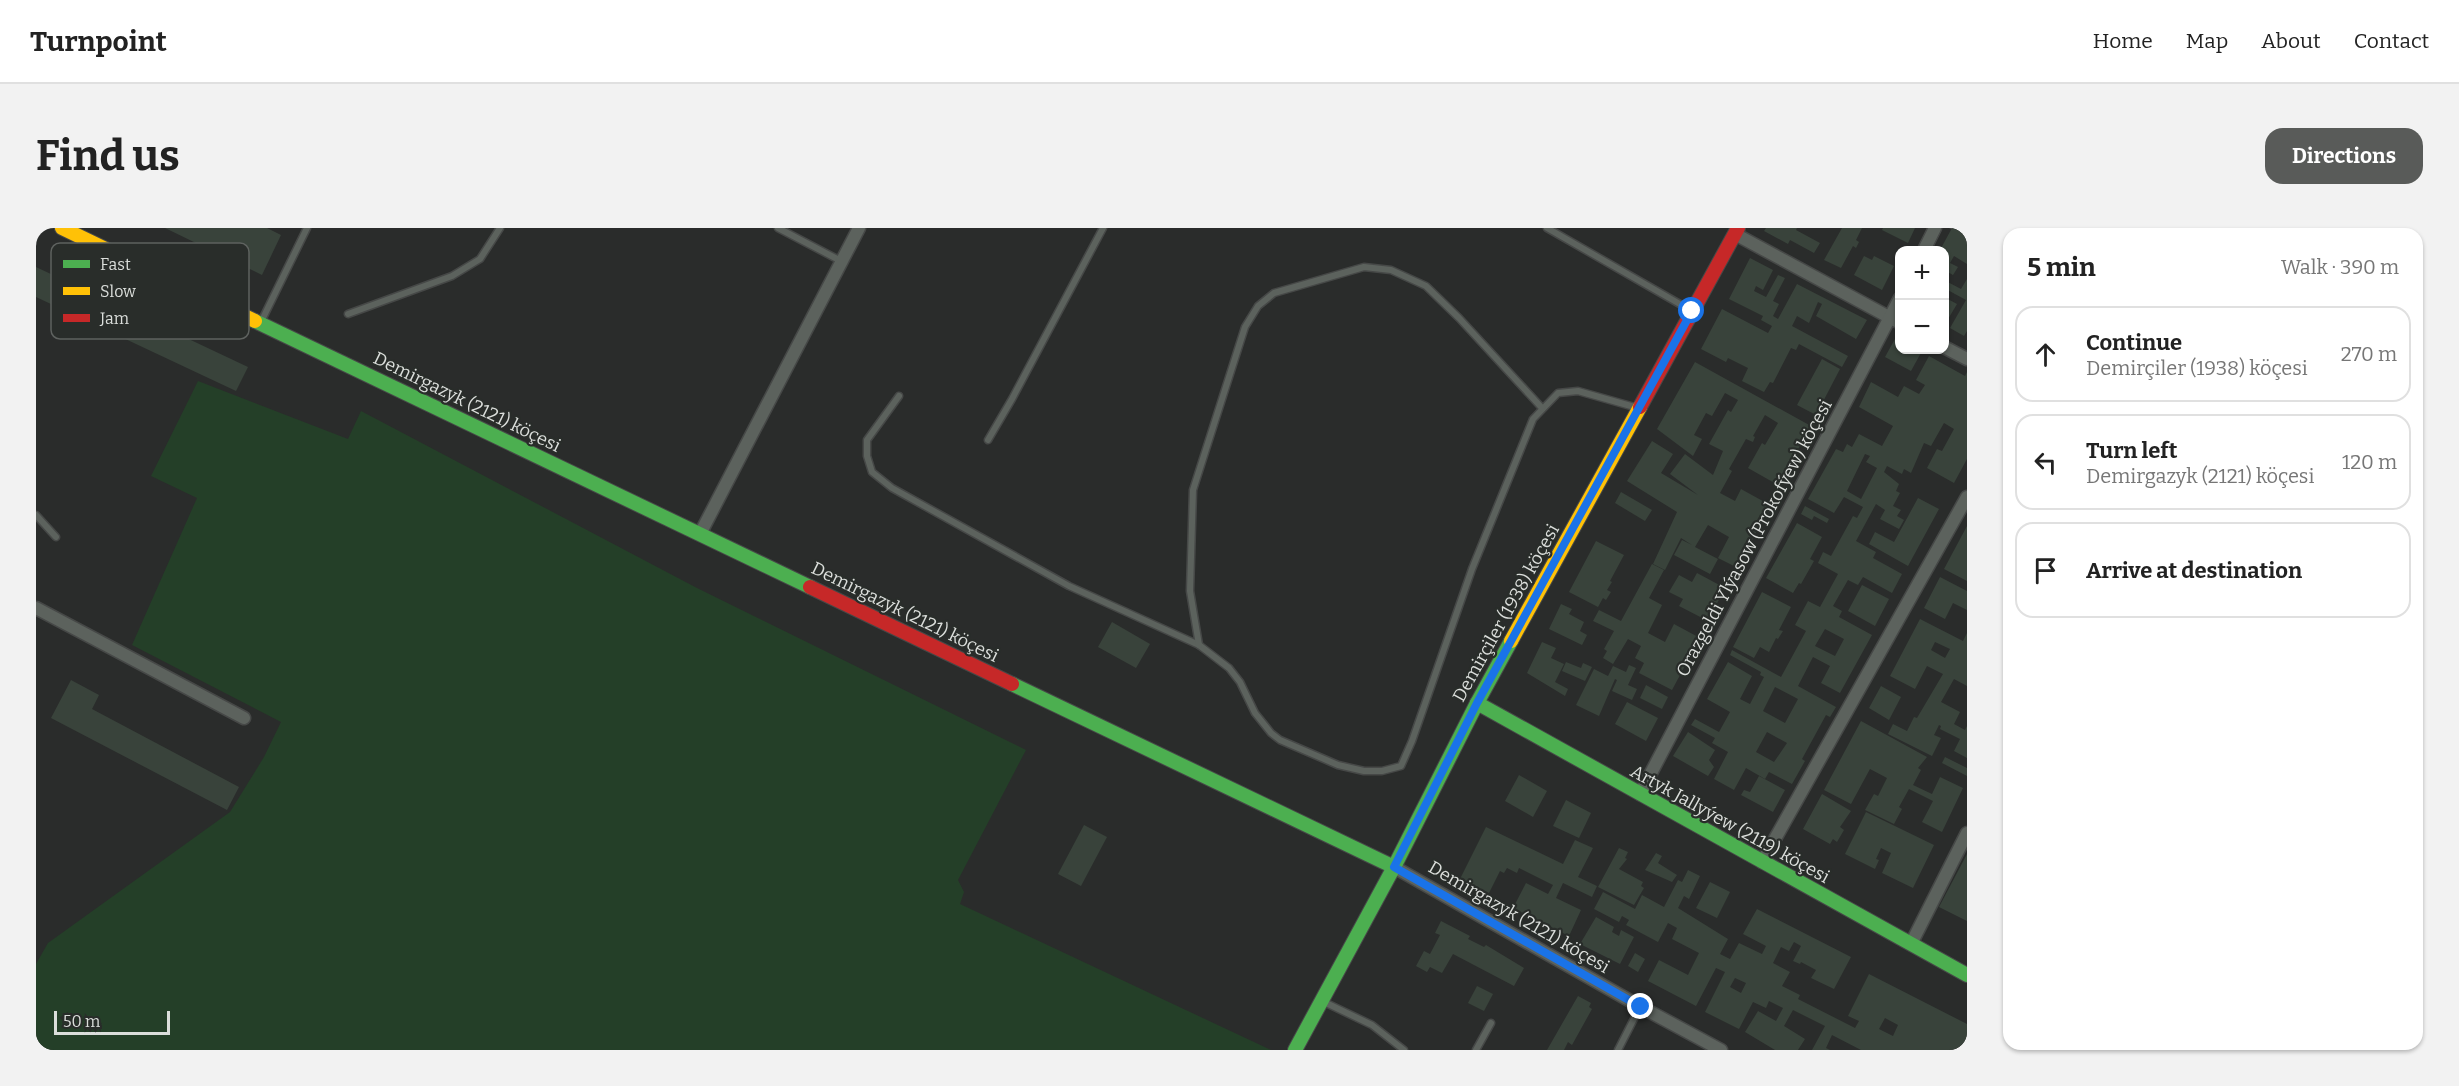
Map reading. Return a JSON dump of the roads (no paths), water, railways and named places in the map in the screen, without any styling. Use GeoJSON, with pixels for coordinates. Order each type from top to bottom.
{"type":"FeatureCollection","features":[{"type":"Feature","properties":{"kind":"street","name":"Demirgazyk (2121) köçesi"},"geometry":{"type":"LineString","coordinates":[[62,228],[93,243]]}},
{"type":"Feature","properties":{"kind":"street"},"geometry":{"type":"LineString","coordinates":[[700,534],[859,228]]}},
{"type":"Feature","properties":{"kind":"street"},"geometry":{"type":"LineString","coordinates":[[1926,246],[1935,228]]}},
{"type":"Feature","properties":{"kind":"street"},"geometry":{"type":"LineString","coordinates":[[1736,231],[1895,320]]}},
{"type":"Feature","properties":{"kind":"street","name":"Demirçiler (1938) köçesi"},"geometry":{"type":"LineString","coordinates":[[1295,1050],[1394,867],[1477,703],[1736,231]]}},
{"type":"Feature","properties":{"kind":"street","name":"Demirgazyk (2121) köçesi"},"geometry":{"type":"LineString","coordinates":[[249,317],[1394,867],[1641,1007],[1722,1050]]}},
{"type":"Feature","properties":{"kind":"street","name":"Orazgeldi Ylýasow (Prokofýew) köçesi"},"geometry":{"type":"LineString","coordinates":[[1640,794],[1895,320]]}},
{"type":"Feature","properties":{"kind":"street"},"geometry":{"type":"LineString","coordinates":[[1949,350],[1967,359]]}},
{"type":"Feature","properties":{"kind":"street"},"geometry":{"type":"LineString","coordinates":[[1762,862],[1967,496]]}},
{"type":"Feature","properties":{"kind":"street"},"geometry":{"type":"LineString","coordinates":[[36,608],[244,718]]}},
{"type":"Feature","properties":{"kind":"street","name":"Artyk Jallyýew (2119) köçesi"},"geometry":{"type":"LineString","coordinates":[[1477,703],[1967,975]]}},
{"type":"Feature","properties":{"kind":"street"},"geometry":{"type":"LineString","coordinates":[[1911,944],[1967,833]]}},
{"type":"Feature","properties":{"kind":"lane"},"geometry":{"type":"LineString","coordinates":[[261,323],[307,228]]}},
{"type":"Feature","properties":{"kind":"lane"},"geometry":{"type":"LineString","coordinates":[[348,314],[452,276],[480,259],[500,228]]}},
{"type":"Feature","properties":{"kind":"lane"},"geometry":{"type":"LineString","coordinates":[[779,228],[842,262]]}},
{"type":"Feature","properties":{"kind":"lane"},"geometry":{"type":"LineString","coordinates":[[987,440],[1012,399],[1103,228]]}},
{"type":"Feature","properties":{"kind":"lane"},"geometry":{"type":"LineString","coordinates":[[1547,228],[1692,311]]}},
{"type":"Feature","properties":{"kind":"lane"},"geometry":{"type":"LineString","coordinates":[[1199,645],[1190,591],[1193,490],[1245,327],[1258,306],[1274,293],[1364,267],[1390,270],[1426,286],[1459,318],[1542,408]]}},
{"type":"Feature","properties":{"kind":"lane"},"geometry":{"type":"LineString","coordinates":[[899,396],[867,440],[867,456],[872,472],[892,488],[1069,586],[1199,645],[1229,668],[1240,682],[1255,713],[1271,733],[1280,740],[1338,765],[1364,771],[1382,771],[1401,766],[1477,558],[1533,419],[1558,393],[1578,392],[1639,408]]}},
{"type":"Feature","properties":{"kind":"lane"},"geometry":{"type":"LineString","coordinates":[[36,515],[56,537]]}},
{"type":"Feature","properties":{"kind":"lane"},"geometry":{"type":"LineString","coordinates":[[1320,1001],[1372,1025],[1404,1050]]}},
{"type":"Feature","properties":{"kind":"lane"},"geometry":{"type":"LineString","coordinates":[[1618,1050],[1641,1007]]}},
{"type":"Feature","properties":{"kind":"lane"},"geometry":{"type":"LineString","coordinates":[[1476,1050],[1491,1023]]}}]}
